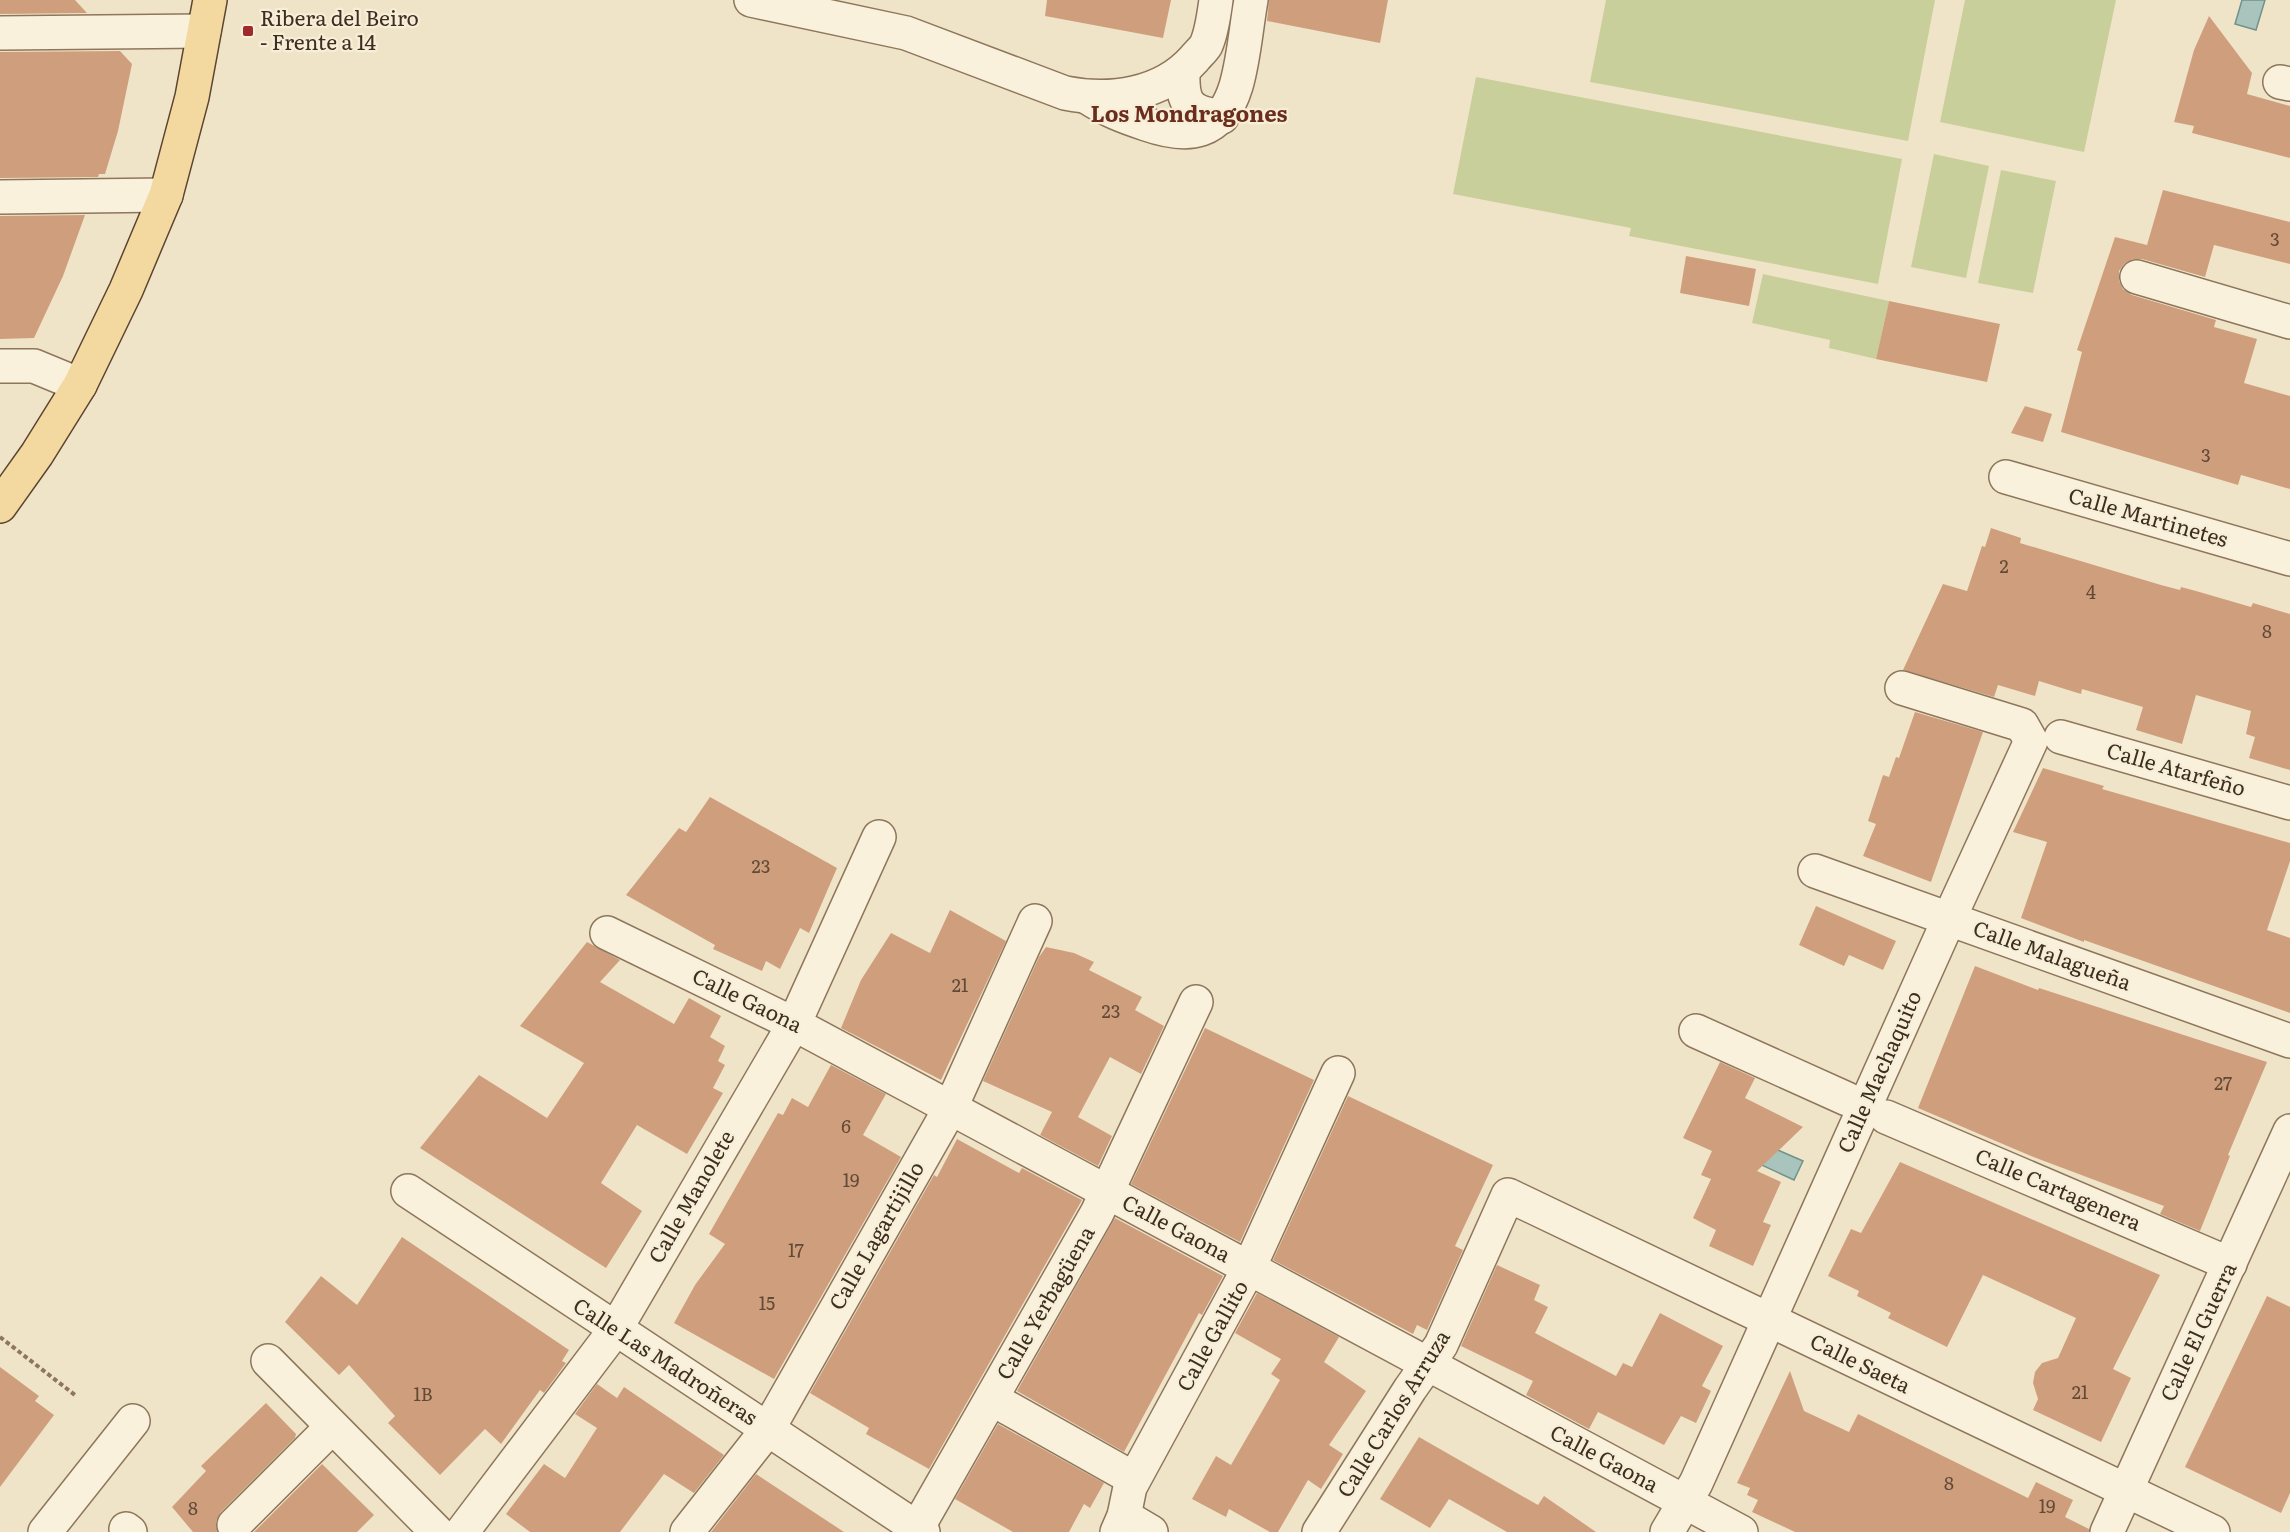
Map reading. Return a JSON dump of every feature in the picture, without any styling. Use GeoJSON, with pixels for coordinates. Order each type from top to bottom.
{"type":"FeatureCollection","features":[{"type":"Feature","properties":{"kind":"main road"},"geometry":{"type":"LineString","coordinates":[[0,506],[37,454],[80,385],[126,290],[166,195],[192,97],[207,16]]}},
{"type":"Feature","properties":{"kind":"street"},"geometry":{"type":"LineString","coordinates":[[751,0],[906,33],[1065,93],[1087,97],[1116,96],[1144,91],[1183,71],[1206,46],[1216,0]]}},
{"type":"Feature","properties":{"kind":"street"},"geometry":{"type":"LineString","coordinates":[[1087,97],[1111,112],[1167,131],[1184,133],[1206,129],[1222,117],[1236,85],[1251,0]]}},
{"type":"Feature","properties":{"kind":"street"},"geometry":{"type":"LineString","coordinates":[[0,33],[207,16]]}},
{"type":"Feature","properties":{"kind":"street"},"geometry":{"type":"LineString","coordinates":[[1183,71],[1185,96],[1192,109],[1222,117]]}},
{"type":"Feature","properties":{"kind":"street"},"geometry":{"type":"LineString","coordinates":[[0,197],[166,195]]}},
{"type":"Feature","properties":{"kind":"street"},"geometry":{"type":"LineString","coordinates":[[2137,278],[2290,322]]}},
{"type":"Feature","properties":{"kind":"street"},"geometry":{"type":"LineString","coordinates":[[0,366],[34,366],[80,385]]}},
{"type":"Feature","properties":{"kind":"street","name":"Calle Martinetes"},"geometry":{"type":"LineString","coordinates":[[2006,477],[2290,559]]}},
{"type":"Feature","properties":{"kind":"street","name":"Calle Machaquito"},"geometry":{"type":"LineString","coordinates":[[1667,1532],[1696,1483],[1948,919],[2031,741],[2022,725],[1902,688]]}},
{"type":"Feature","properties":{"kind":"street","name":"Calle Atarfeño"},"geometry":{"type":"LineString","coordinates":[[2061,737],[2290,803]]}},
{"type":"Feature","properties":{"kind":"street","name":"Calle Manolete"},"geometry":{"type":"LineString","coordinates":[[462,1532],[615,1330],[794,1024],[879,837]]}},
{"type":"Feature","properties":{"kind":"street","name":"Calle Malagueña"},"geometry":{"type":"LineString","coordinates":[[1815,871],[2290,1041]]}},
{"type":"Feature","properties":{"kind":"street","name":"Calle Lagartijillo"},"geometry":{"type":"LineString","coordinates":[[687,1532],[768,1429],[951,1107],[1035,921]]}},
{"type":"Feature","properties":{"kind":"street","name":"Calle Gaona"},"geometry":{"type":"LineString","coordinates":[[608,933],[794,1024],[951,1107],[1428,1366],[1741,1532]]}},
{"type":"Feature","properties":{"kind":"street","name":"Calle Yerbagüena"},"geometry":{"type":"LineString","coordinates":[[919,1531],[1108,1192],[1196,1002]]}},
{"type":"Feature","properties":{"kind":"street"},"geometry":{"type":"LineString","coordinates":[[1696,1031],[1847,1099]]}},
{"type":"Feature","properties":{"kind":"street","name":"Calle Gallito"},"geometry":{"type":"LineString","coordinates":[[1130,1527],[1130,1487],[1249,1269],[1338,1073]]}},
{"type":"Feature","properties":{"kind":"street","name":"Calle Cartagenera"},"geometry":{"type":"LineString","coordinates":[[1886,1117],[2230,1264]]}},
{"type":"Feature","properties":{"kind":"street","name":"Calle El Guerra"},"geometry":{"type":"LineString","coordinates":[[2107,1532],[2290,1131]]}},
{"type":"Feature","properties":{"kind":"street","name":"Calle Las Madroñeras"},"geometry":{"type":"LineString","coordinates":[[408,1191],[919,1531]]}},
{"type":"Feature","properties":{"kind":"street","name":"Calle Saeta"},"geometry":{"type":"LineString","coordinates":[[1508,1195],[2213,1532]]}},
{"type":"Feature","properties":{"kind":"street","name":"Calle Carlos Arruza"},"geometry":{"type":"LineString","coordinates":[[1319,1532],[1410,1389],[1442,1345],[1508,1195]]}},
{"type":"Feature","properties":{"kind":"street"},"geometry":{"type":"LineString","coordinates":[[268,1361],[437,1532]]}},
{"type":"Feature","properties":{"kind":"street"},"geometry":{"type":"LineString","coordinates":[[992,1399],[1120,1471]]}},
{"type":"Feature","properties":{"kind":"street"},"geometry":{"type":"LineString","coordinates":[[45,1532],[133,1420]]}},
{"type":"Feature","properties":{"kind":"street"},"geometry":{"type":"LineString","coordinates":[[234,1525],[332,1427]]}},
{"type":"Feature","properties":{"kind":"path"},"geometry":{"type":"LineString","coordinates":[[0,1337],[75,1395]]}},
{"type":"Feature","properties":{"kind":"green space"},"geometry":{"type":"Polygon","coordinates":[[[1606,0],[1935,0],[1908,141],[1590,82],[1606,0]]]}},
{"type":"Feature","properties":{"kind":"green space"},"geometry":{"type":"Polygon","coordinates":[[[1965,0],[2116,0],[2084,152],[1940,122],[1965,0]]]}},
{"type":"Feature","properties":{"kind":"green space"},"geometry":{"type":"Polygon","coordinates":[[[1476,77],[1902,159],[1878,284],[1629,236],[1631,228],[1453,194],[1476,77]]]}},
{"type":"Feature","properties":{"kind":"green space"},"geometry":{"type":"Polygon","coordinates":[[[1934,154],[1989,166],[1966,278],[1911,267],[1934,154]]]}},
{"type":"Feature","properties":{"kind":"green space"},"geometry":{"type":"Polygon","coordinates":[[[2001,170],[2056,181],[2033,293],[1978,283],[2001,170]]]}},
{"type":"Feature","properties":{"kind":"green space"},"geometry":{"type":"Polygon","coordinates":[[[1763,274],[1889,301],[1876,359],[1829,348],[1830,340],[1752,323],[1763,274]]]}},
{"type":"Feature","properties":{"kind":"water"},"geometry":{"type":"Polygon","coordinates":[[[2242,0],[2265,0],[2256,30],[2235,24],[2242,0]]]}},
{"type":"Feature","properties":{"kind":"water"},"geometry":{"type":"Polygon","coordinates":[[[1764,1144],[1803,1161],[1794,1180],[1755,1162],[1764,1144]]]}},
{"type":"Feature","properties":{"kind":"building"},"geometry":{"type":"Polygon","coordinates":[[[0,0],[75,0],[87,13],[0,14],[0,0]]]}},
{"type":"Feature","properties":{"kind":"building"},"geometry":{"type":"Polygon","coordinates":[[[1047,0],[1171,0],[1163,38],[1045,16],[1047,0]]]}},
{"type":"Feature","properties":{"kind":"building"},"geometry":{"type":"Polygon","coordinates":[[[1269,0],[1388,0],[1380,43],[1267,21],[1269,0]]]}},
{"type":"Feature","properties":{"kind":"building"},"geometry":{"type":"Polygon","coordinates":[[[2209,16],[2252,73],[2247,94],[2290,106],[2290,158],[2192,133],[2194,126],[2174,122],[2194,50],[2209,16]]]}},
{"type":"Feature","properties":{"kind":"building"},"geometry":{"type":"Polygon","coordinates":[[[120,51],[132,64],[118,131],[105,174],[99,174],[98,177],[0,178],[0,52],[120,51]]]}},
{"type":"Feature","properties":{"kind":"building"},"geometry":{"type":"Polygon","coordinates":[[[2163,190],[2290,222],[2290,264],[2214,245],[2205,277],[2142,259],[2133,259],[2124,264],[2119,271],[2119,281],[2123,289],[2132,295],[2216,320],[2214,327],[2257,339],[2244,383],[2290,396],[2290,489],[2241,475],[2238,485],[2061,432],[2082,352],[2077,350],[2115,237],[2147,245],[2163,190]]]}},
{"type":"Feature","properties":{"kind":"building"},"geometry":{"type":"Polygon","coordinates":[[[85,215],[63,276],[34,338],[0,339],[0,216],[85,215]]]}},
{"type":"Feature","properties":{"kind":"building"},"geometry":{"type":"Polygon","coordinates":[[[1686,256],[1756,269],[1749,306],[1680,293],[1686,256]]]}},
{"type":"Feature","properties":{"kind":"building"},"geometry":{"type":"Polygon","coordinates":[[[1889,301],[2000,324],[1987,382],[1876,359],[1889,301]]]}},
{"type":"Feature","properties":{"kind":"building"},"geometry":{"type":"Polygon","coordinates":[[[2025,406],[2052,414],[2043,442],[2011,433],[2025,406]]]}},
{"type":"Feature","properties":{"kind":"building"},"geometry":{"type":"Polygon","coordinates":[[[1991,528],[2021,538],[2020,543],[2161,585],[2180,590],[2181,587],[2251,607],[2253,603],[2290,614],[2290,770],[2249,758],[2255,737],[2246,734],[2251,711],[2196,695],[2182,744],[2136,730],[2143,707],[2082,689],[2081,694],[2039,681],[2035,696],[1998,685],[1994,697],[1903,670],[1943,584],[1967,591],[1982,546],[1985,547],[1991,528]]]}},
{"type":"Feature","properties":{"kind":"building"},"geometry":{"type":"Polygon","coordinates":[[[1915,712],[1983,732],[1931,882],[1863,856],[1876,824],[1868,821],[1883,775],[1889,777],[1896,757],[1899,758],[1915,712]]]}},
{"type":"Feature","properties":{"kind":"building"},"geometry":{"type":"Polygon","coordinates":[[[2043,768],[2104,786],[2102,789],[2290,843],[2290,861],[2267,930],[2290,938],[2290,1013],[2021,918],[2047,842],[2013,832],[2043,768]]]}},
{"type":"Feature","properties":{"kind":"building"},"geometry":{"type":"Polygon","coordinates":[[[710,797],[837,868],[809,933],[800,928],[780,969],[766,961],[762,971],[713,949],[715,945],[626,895],[679,828],[686,832],[710,797]]]}},
{"type":"Feature","properties":{"kind":"building"},"geometry":{"type":"Polygon","coordinates":[[[1816,906],[1896,941],[1883,970],[1849,955],[1844,966],[1799,945],[1816,906]]]}},
{"type":"Feature","properties":{"kind":"building"},"geometry":{"type":"Polygon","coordinates":[[[950,910],[1006,941],[941,1080],[841,1028],[861,980],[891,933],[930,953],[950,910]]]}},
{"type":"Feature","properties":{"kind":"building"},"geometry":{"type":"Polygon","coordinates":[[[587,942],[620,960],[600,982],[674,1024],[689,998],[721,1016],[710,1037],[725,1046],[718,1061],[725,1065],[713,1088],[723,1093],[687,1154],[637,1125],[601,1183],[642,1211],[606,1268],[420,1148],[479,1075],[547,1118],[584,1063],[520,1026],[587,942]]]}},
{"type":"Feature","properties":{"kind":"building"},"geometry":{"type":"Polygon","coordinates":[[[1046,947],[1074,953],[1094,962],[1089,970],[1142,997],[1135,1010],[1164,1026],[1141,1074],[1110,1057],[1078,1117],[1112,1136],[1098,1166],[1040,1135],[1052,1112],[983,1081],[1039,957],[1046,947]]]}},
{"type":"Feature","properties":{"kind":"building"},"geometry":{"type":"Polygon","coordinates":[[[1975,966],[2038,990],[2039,988],[2267,1062],[2228,1155],[2230,1156],[2200,1231],[2160,1214],[2164,1206],[2036,1158],[1918,1108],[1975,966]]]}},
{"type":"Feature","properties":{"kind":"building"},"geometry":{"type":"Polygon","coordinates":[[[1205,1028],[1314,1080],[1240,1242],[1131,1184],[1205,1028]]]}},
{"type":"Feature","properties":{"kind":"building"},"geometry":{"type":"Polygon","coordinates":[[[1720,1062],[1755,1078],[1745,1098],[1803,1127],[1757,1171],[1781,1182],[1763,1222],[1771,1225],[1753,1266],[1709,1246],[1716,1230],[1693,1218],[1711,1179],[1701,1175],[1712,1151],[1683,1138],[1720,1062]]]}},
{"type":"Feature","properties":{"kind":"building"},"geometry":{"type":"Polygon","coordinates":[[[831,1065],[886,1094],[863,1135],[901,1157],[774,1379],[674,1323],[695,1285],[725,1244],[709,1234],[778,1113],[783,1115],[792,1098],[808,1107],[831,1065]]]}},
{"type":"Feature","properties":{"kind":"building"},"geometry":{"type":"Polygon","coordinates":[[[1348,1096],[1493,1165],[1455,1246],[1463,1250],[1427,1330],[1417,1325],[1413,1334],[1273,1260],[1348,1096]]]}},
{"type":"Feature","properties":{"kind":"building"},"geometry":{"type":"Polygon","coordinates":[[[957,1139],[1019,1173],[1022,1168],[1082,1200],[929,1469],[866,1434],[869,1428],[810,1393],[934,1175],[937,1177],[957,1139]]]}},
{"type":"Feature","properties":{"kind":"building"},"geometry":{"type":"Polygon","coordinates":[[[1900,1162],[2160,1275],[2113,1369],[2131,1378],[2101,1442],[2033,1410],[2038,1399],[2033,1383],[2035,1372],[2042,1363],[2058,1358],[2076,1318],[1983,1275],[1947,1347],[1888,1318],[1891,1313],[1857,1296],[1859,1291],[1828,1276],[1851,1229],[1861,1233],[1900,1162]]]}},
{"type":"Feature","properties":{"kind":"building"},"geometry":{"type":"Polygon","coordinates":[[[1115,1218],[1223,1276],[1202,1315],[1199,1313],[1124,1452],[1017,1391],[1115,1218]]]}},
{"type":"Feature","properties":{"kind":"building"},"geometry":{"type":"Polygon","coordinates":[[[402,1237],[569,1350],[562,1361],[566,1363],[544,1393],[540,1390],[501,1444],[485,1429],[440,1475],[388,1423],[395,1416],[349,1365],[339,1375],[285,1322],[321,1276],[357,1305],[402,1237]]]}},
{"type":"Feature","properties":{"kind":"building"},"geometry":{"type":"Polygon","coordinates":[[[1497,1265],[1540,1285],[1534,1300],[1548,1307],[1535,1333],[1616,1376],[1623,1363],[1632,1367],[1660,1313],[1723,1346],[1702,1386],[1711,1391],[1696,1423],[1681,1416],[1664,1445],[1598,1412],[1589,1429],[1526,1395],[1533,1381],[1461,1346],[1497,1265]]]}},
{"type":"Feature","properties":{"kind":"building"},"geometry":{"type":"Polygon","coordinates":[[[1257,1293],[1339,1337],[1324,1362],[1366,1391],[1329,1445],[1343,1454],[1321,1489],[1308,1480],[1278,1532],[1270,1532],[1229,1509],[1226,1517],[1192,1499],[1216,1456],[1231,1465],[1280,1380],[1271,1374],[1281,1359],[1235,1333],[1257,1293]]]}},
{"type":"Feature","properties":{"kind":"building"},"geometry":{"type":"Polygon","coordinates":[[[2267,1296],[2290,1307],[2290,1493],[2281,1513],[2185,1467],[2267,1296]]]}},
{"type":"Feature","properties":{"kind":"building"},"geometry":{"type":"Polygon","coordinates":[[[0,1367],[39,1396],[35,1401],[54,1415],[0,1487],[0,1367]]]}},
{"type":"Feature","properties":{"kind":"building"},"geometry":{"type":"Polygon","coordinates":[[[1790,1371],[1804,1411],[1849,1432],[1858,1414],[2028,1498],[2036,1482],[2073,1500],[2065,1517],[2089,1529],[2089,1532],[1795,1532],[1752,1512],[1758,1500],[1747,1495],[1750,1488],[1737,1483],[1790,1371]]]}},
{"type":"Feature","properties":{"kind":"building"},"geometry":{"type":"Polygon","coordinates":[[[597,1384],[617,1398],[624,1387],[724,1455],[694,1493],[664,1474],[620,1532],[530,1532],[506,1514],[544,1464],[565,1478],[597,1428],[575,1414],[597,1384]]]}},
{"type":"Feature","properties":{"kind":"building"},"geometry":{"type":"Polygon","coordinates":[[[266,1403],[296,1434],[295,1438],[221,1512],[216,1521],[217,1532],[193,1532],[172,1507],[206,1471],[201,1466],[266,1403]]]}},
{"type":"Feature","properties":{"kind":"building"},"geometry":{"type":"Polygon","coordinates":[[[998,1424],[1104,1483],[1090,1508],[1084,1504],[1069,1532],[1013,1532],[955,1499],[998,1424]]]}},
{"type":"Feature","properties":{"kind":"building"},"geometry":{"type":"Polygon","coordinates":[[[1419,1437],[1538,1505],[1544,1496],[1596,1532],[1507,1532],[1449,1499],[1430,1528],[1380,1499],[1419,1437]]]}},
{"type":"Feature","properties":{"kind":"building"},"geometry":{"type":"Polygon","coordinates":[[[322,1464],[374,1515],[357,1532],[254,1532],[322,1464]]]}},
{"type":"Feature","properties":{"kind":"building"},"geometry":{"type":"Polygon","coordinates":[[[756,1474],[844,1532],[711,1532],[756,1474]]]}},
{"type":"Feature","properties":{"kind":"place","name":"Ribera del Beiro - Frente a 14"},"geometry":{"type":"Point","coordinates":[248,31]}},
{"type":"Feature","properties":{"kind":"district","name":"Los Mondragones"},"geometry":{"type":"Point","coordinates":[1189,114]}}]}
